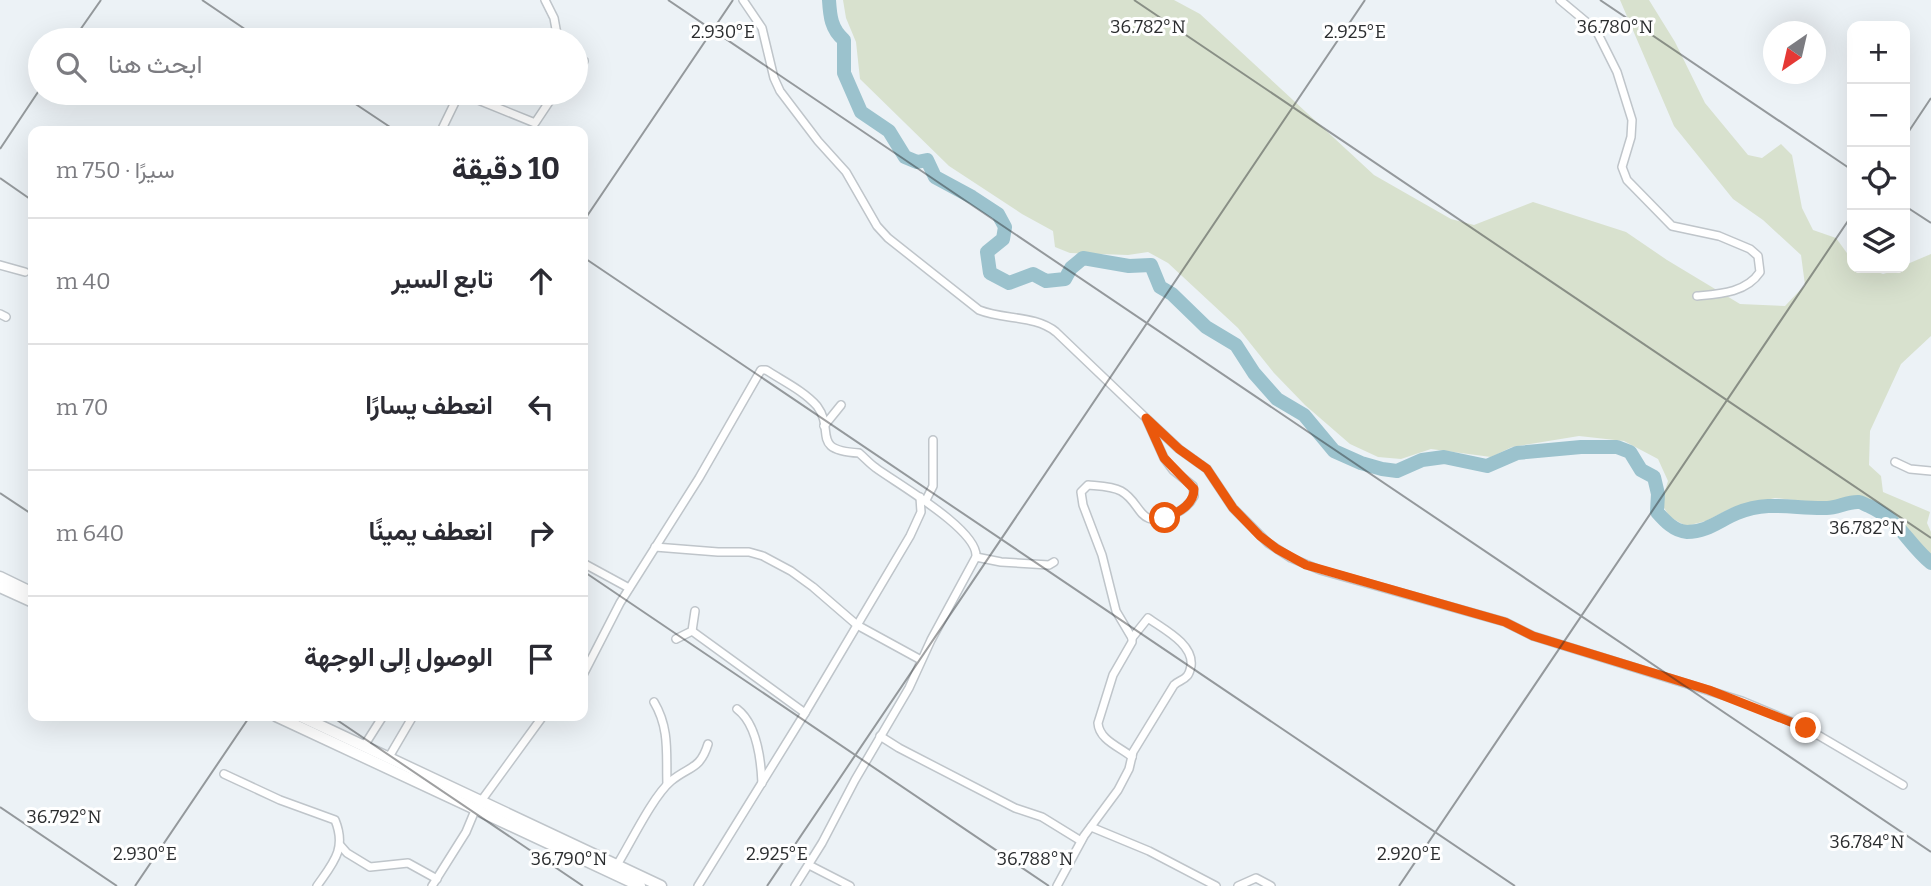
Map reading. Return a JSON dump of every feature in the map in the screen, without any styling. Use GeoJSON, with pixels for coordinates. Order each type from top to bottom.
{"type":"FeatureCollection","features":[{"type":"Feature","properties":{"kind":"main road"},"geometry":{"type":"LineString","coordinates":[[0,577],[28,591]]}},
{"type":"Feature","properties":{"kind":"main road"},"geometry":{"type":"LineString","coordinates":[[0,587],[28,600]]}},
{"type":"Feature","properties":{"kind":"main road"},"geometry":{"type":"LineString","coordinates":[[287,721],[661,886]]}},
{"type":"Feature","properties":{"kind":"main road"},"geometry":{"type":"LineString","coordinates":[[311,721],[389,757],[640,886]]}},
{"type":"Feature","properties":{"kind":"street"},"geometry":{"type":"LineString","coordinates":[[545,0],[556,28]]}},
{"type":"Feature","properties":{"kind":"street"},"geometry":{"type":"LineString","coordinates":[[743,0],[762,28],[774,78],[780,91],[818,141],[846,172],[869,215],[882,232],[979,310],[1050,327],[1179,449],[1207,469],[1238,515],[1268,543],[1291,558],[1320,570],[1505,622],[1533,636],[1742,701],[1806,728],[1903,785]]}},
{"type":"Feature","properties":{"kind":"street"},"geometry":{"type":"LineString","coordinates":[[1560,0],[1596,30],[1618,72],[1632,120],[1622,167],[1627,180],[1672,226],[1720,236],[1750,249],[1758,256],[1760,272],[1753,281],[1728,292],[1697,296]]}},
{"type":"Feature","properties":{"kind":"street"},"geometry":{"type":"LineString","coordinates":[[443,126],[454,105]]}},
{"type":"Feature","properties":{"kind":"street"},"geometry":{"type":"LineString","coordinates":[[491,105],[535,123],[547,105]]}},
{"type":"Feature","properties":{"kind":"street"},"geometry":{"type":"LineString","coordinates":[[0,265],[25,272]]}},
{"type":"Feature","properties":{"kind":"street"},"geometry":{"type":"LineString","coordinates":[[588,666],[629,588],[699,478],[761,370],[766,370],[809,398],[823,416],[825,439],[832,445],[846,453],[859,453],[877,470],[923,499],[973,545],[976,557],[909,688],[795,886]]}},
{"type":"Feature","properties":{"kind":"street"},"geometry":{"type":"LineString","coordinates":[[824,426],[841,405]]}},
{"type":"Feature","properties":{"kind":"street"},"geometry":{"type":"LineString","coordinates":[[1132,638],[1116,611],[1102,555],[1083,505],[1081,492],[1088,485],[1121,491],[1144,516],[1155,520],[1178,512],[1191,501],[1194,496],[1193,486],[1173,470],[1164,458],[1146,418]]}},
{"type":"Feature","properties":{"kind":"street"},"geometry":{"type":"LineString","coordinates":[[698,886],[806,713],[918,519],[923,499],[933,486],[933,440]]}},
{"type":"Feature","properties":{"kind":"street"},"geometry":{"type":"LineString","coordinates":[[1895,461],[1909,469],[1931,471]]}},
{"type":"Feature","properties":{"kind":"street"},"geometry":{"type":"LineString","coordinates":[[656,547],[749,552],[763,556],[813,587],[857,625],[921,660]]}},
{"type":"Feature","properties":{"kind":"street"},"geometry":{"type":"LineString","coordinates":[[976,557],[1001,562],[1049,565],[1054,562]]}},
{"type":"Feature","properties":{"kind":"street"},"geometry":{"type":"LineString","coordinates":[[588,566],[629,588]]}},
{"type":"Feature","properties":{"kind":"street"},"geometry":{"type":"LineString","coordinates":[[692,631],[695,611]]}},
{"type":"Feature","properties":{"kind":"street"},"geometry":{"type":"LineString","coordinates":[[1057,886],[1081,841],[1118,790],[1132,757],[1174,685],[1190,673],[1192,658],[1185,646],[1148,618],[1132,638],[1113,676],[1098,723],[1101,735],[1132,757]]}},
{"type":"Feature","properties":{"kind":"street"},"geometry":{"type":"LineString","coordinates":[[692,631],[806,713]]}},
{"type":"Feature","properties":{"kind":"street"},"geometry":{"type":"LineString","coordinates":[[676,639],[692,631]]}},
{"type":"Feature","properties":{"kind":"street"},"geometry":{"type":"LineString","coordinates":[[654,702],[666,727],[667,785]]}},
{"type":"Feature","properties":{"kind":"street"},"geometry":{"type":"LineString","coordinates":[[737,709],[746,715],[750,724],[761,764],[762,783]]}},
{"type":"Feature","properties":{"kind":"street"},"geometry":{"type":"LineString","coordinates":[[364,746],[380,721]]}},
{"type":"Feature","properties":{"kind":"street"},"geometry":{"type":"LineString","coordinates":[[389,757],[410,721]]}},
{"type":"Feature","properties":{"kind":"street"},"geometry":{"type":"LineString","coordinates":[[340,845],[347,853],[370,867],[408,863],[435,883],[479,805],[539,721]]}},
{"type":"Feature","properties":{"kind":"street"},"geometry":{"type":"LineString","coordinates":[[880,736],[1015,808],[1042,817],[1081,841]]}},
{"type":"Feature","properties":{"kind":"street"},"geometry":{"type":"LineString","coordinates":[[617,865],[667,785],[699,764],[708,744]]}},
{"type":"Feature","properties":{"kind":"street"},"geometry":{"type":"LineString","coordinates":[[224,774],[281,800],[335,820],[340,845],[338,854],[317,886]]}},
{"type":"Feature","properties":{"kind":"street"},"geometry":{"type":"LineString","coordinates":[[1091,827],[1149,851],[1216,886]]}},
{"type":"Feature","properties":{"kind":"street"},"geometry":{"type":"LineString","coordinates":[[809,864],[850,886]]}},
{"type":"Feature","properties":{"kind":"street"},"geometry":{"type":"LineString","coordinates":[[1238,886],[1256,878],[1272,886]]}},
{"type":"Feature","properties":{"kind":"green space"},"geometry":{"type":"Polygon","coordinates":[[[843,0],[1174,0],[1200,14],[1374,175],[1451,219],[1474,225],[1533,202],[1626,232],[1740,304],[1785,306],[1805,285],[1801,255],[1763,220],[1733,199],[1674,126],[1620,0],[1649,0],[1675,42],[1705,103],[1748,155],[1762,158],[1781,144],[1792,155],[1802,208],[1813,230],[1836,238],[1847,253],[1847,273],[1910,273],[1910,263],[1931,254],[1931,336],[1901,364],[1870,431],[1869,465],[1881,476],[1883,492],[1930,512],[1927,523],[1931,532],[1931,558],[1916,544],[1911,534],[1890,511],[1858,499],[1831,504],[1775,498],[1731,508],[1706,521],[1686,526],[1670,517],[1661,503],[1668,481],[1658,459],[1624,441],[1579,436],[1512,447],[1491,457],[1431,449],[1401,459],[1378,457],[1350,444],[1305,405],[1274,373],[1238,328],[1168,263],[1148,252],[1128,255],[1070,253],[1055,247],[1053,231],[949,166],[860,79],[856,42],[846,18],[843,0]]]}},
{"type":"Feature","properties":{"kind":"waterway"},"geometry":{"type":"LineString","coordinates":[[829,0],[834,27],[844,40],[844,73],[861,112],[889,131],[905,157],[917,162],[927,160],[935,177],[998,214],[1005,227],[1003,239],[987,252],[990,273],[1009,283],[1033,274],[1046,281],[1065,279],[1071,268],[1083,258],[1129,266],[1151,265],[1160,287],[1172,294],[1206,327],[1236,345],[1254,373],[1277,399],[1304,415],[1334,451],[1361,463],[1397,471],[1422,460],[1444,457],[1487,466],[1517,453],[1581,447],[1617,447],[1630,452],[1641,470],[1654,477],[1658,494],[1657,512],[1678,530],[1701,530],[1737,513],[1760,507],[1827,508],[1860,502],[1888,518],[1931,563]]}},
{"type":"Feature","properties":{"kind":"route"},"geometry":{"type":"LineString","coordinates":[[1165,518],[1183,509],[1194,496],[1194,489],[1164,458],[1146,418],[1179,449],[1207,469],[1238,515],[1268,543],[1291,558],[1320,570],[1493,618],[1533,636],[1742,701],[1806,728]]}}]}
